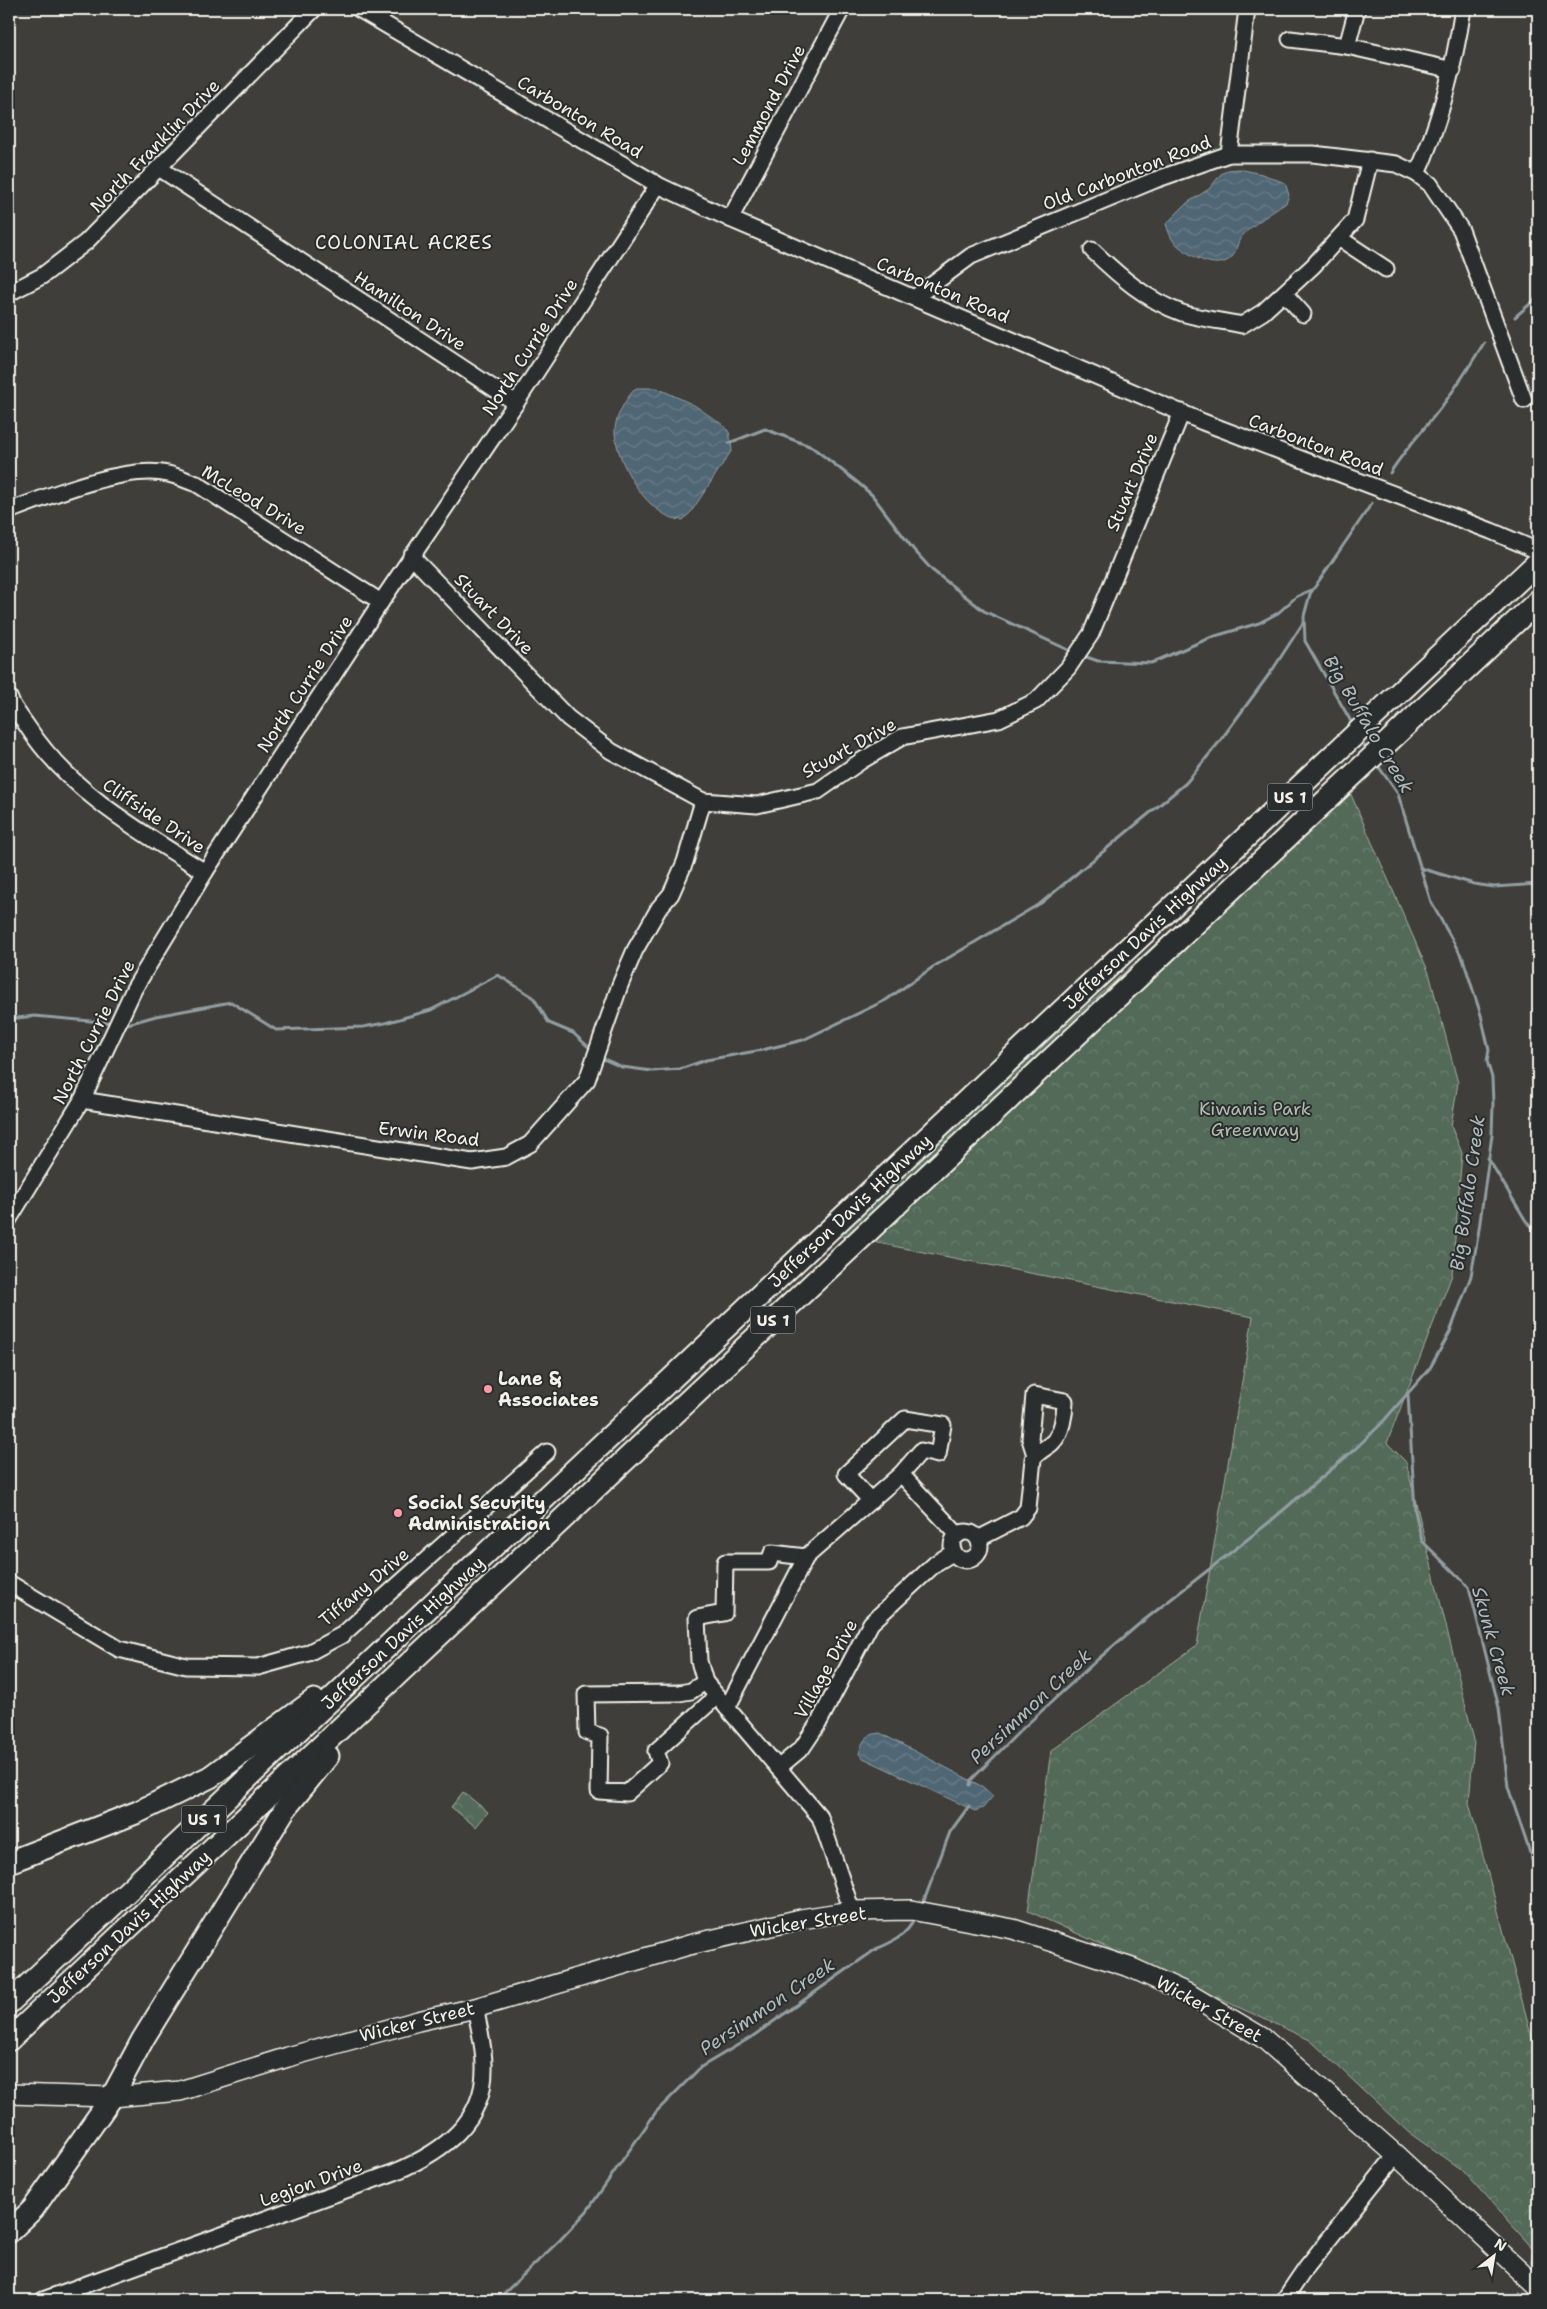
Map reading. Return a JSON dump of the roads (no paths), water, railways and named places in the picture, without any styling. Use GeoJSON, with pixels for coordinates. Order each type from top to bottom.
{"type":"FeatureCollection","features":[{"type":"Feature","properties":{"kind":"highway","name":"Jefferson Davis Highway"},"geometry":{"type":"LineString","coordinates":[[9,2003],[1538,562]]}},
{"type":"Feature","properties":{"kind":"highway","name":"Jefferson Davis Highway"},"geometry":{"type":"LineString","coordinates":[[9,2040],[1538,601]]}},
{"type":"Feature","properties":{"kind":"highway"},"geometry":{"type":"LineString","coordinates":[[9,1862],[138,1812],[210,1777],[400,1636]]}},
{"type":"Feature","properties":{"kind":"highway"},"geometry":{"type":"LineString","coordinates":[[9,2232],[32,2209],[112,2097],[143,2039],[285,1809],[313,1772],[393,1680]]}},
{"type":"Feature","properties":{"kind":"main road","name":"Wicker Street"},"geometry":{"type":"LineString","coordinates":[[9,2094],[112,2097],[180,2091],[288,2056],[418,2021],[475,2008],[689,1945],[801,1919],[852,1911],[911,1910],[1013,1929],[1132,1968],[1189,1994],[1263,2038],[1396,2155],[1538,2288]]}},
{"type":"Feature","properties":{"kind":"street","name":"North Franklin Drive"},"geometry":{"type":"LineString","coordinates":[[9,293],[42,276],[86,242],[314,9]]}},
{"type":"Feature","properties":{"kind":"street","name":"Carbonton Road"},"geometry":{"type":"LineString","coordinates":[[359,9],[377,13],[658,185],[730,219],[1182,412],[1491,531],[1538,552]]}},
{"type":"Feature","properties":{"kind":"street"},"geometry":{"type":"LineString","coordinates":[[1229,154],[1247,9]]}},
{"type":"Feature","properties":{"kind":"street"},"geometry":{"type":"LineString","coordinates":[[1347,46],[1357,9]]}},
{"type":"Feature","properties":{"kind":"street"},"geometry":{"type":"LineString","coordinates":[[1417,174],[1428,149],[1453,70],[1463,9]]}},
{"type":"Feature","properties":{"kind":"street","name":"Lemmond Drive"},"geometry":{"type":"LineString","coordinates":[[730,219],[836,11]]}},
{"type":"Feature","properties":{"kind":"street"},"geometry":{"type":"LineString","coordinates":[[1290,39],[1347,46],[1453,70]]}},
{"type":"Feature","properties":{"kind":"street","name":"Old Carbonton Road"},"geometry":{"type":"LineString","coordinates":[[914,298],[971,256],[1155,180],[1229,154],[1313,154],[1396,164],[1417,174],[1430,184],[1461,230],[1524,400]]}},
{"type":"Feature","properties":{"kind":"street"},"geometry":{"type":"LineString","coordinates":[[1092,250],[1123,279],[1151,300],[1183,314],[1242,325],[1263,312],[1284,293],[1313,266],[1355,220],[1370,160]]}},
{"type":"Feature","properties":{"kind":"street","name":"Hamilton Drive"},"geometry":{"type":"LineString","coordinates":[[159,168],[516,403]]}},
{"type":"Feature","properties":{"kind":"street","name":"North Currie Drive"},"geometry":{"type":"LineString","coordinates":[[9,1219],[82,1100],[134,989],[205,872],[411,556],[516,403],[658,185]]}},
{"type":"Feature","properties":{"kind":"street"},"geometry":{"type":"LineString","coordinates":[[1339,238],[1386,269]]}},
{"type":"Feature","properties":{"kind":"street"},"geometry":{"type":"LineString","coordinates":[[1284,293],[1303,314]]}},
{"type":"Feature","properties":{"kind":"street","name":"Stuart Drive"},"geometry":{"type":"LineString","coordinates":[[411,556],[568,718],[611,751],[703,801],[757,805],[818,791],[902,737],[999,719],[1036,700],[1068,668],[1091,634],[1182,412]]}},
{"type":"Feature","properties":{"kind":"street","name":"McLeod Drive"},"geometry":{"type":"LineString","coordinates":[[9,511],[69,488],[141,473],[167,473],[197,484],[381,602]]}},
{"type":"Feature","properties":{"kind":"street","name":"Cliffside Drive"},"geometry":{"type":"LineString","coordinates":[[9,701],[42,750],[77,784],[114,816],[205,872]]}},
{"type":"Feature","properties":{"kind":"street","name":"Erwin Road"},"geometry":{"type":"LineString","coordinates":[[82,1100],[472,1162],[506,1157],[530,1144],[587,1080],[620,985],[635,950],[659,908],[671,894],[685,862],[703,801]]}},
{"type":"Feature","properties":{"kind":"street"},"geometry":{"type":"LineString","coordinates":[[727,1708],[806,1556],[870,1501],[901,1474],[921,1452],[938,1455],[943,1425],[905,1419],[846,1474],[870,1501]]}},
{"type":"Feature","properties":{"kind":"street","name":"Tiffany Drive"},"geometry":{"type":"LineString","coordinates":[[9,1583],[119,1649],[186,1666],[258,1667],[308,1653],[342,1635],[547,1452]]}},
{"type":"Feature","properties":{"kind":"street"},"geometry":{"type":"LineString","coordinates":[[978,1539],[1021,1517],[1028,1508],[1035,1455]]}},
{"type":"Feature","properties":{"kind":"street"},"geometry":{"type":"LineString","coordinates":[[901,1474],[958,1535]]}},
{"type":"Feature","properties":{"kind":"street"},"geometry":{"type":"LineString","coordinates":[[969,1532],[978,1539],[979,1550],[971,1559],[959,1558],[954,1552],[953,1542],[958,1535],[969,1532]]}},
{"type":"Feature","properties":{"kind":"street","name":"Village Drive"},"geometry":{"type":"LineString","coordinates":[[778,1768],[802,1748],[818,1724],[872,1624],[936,1563],[954,1552]]}},
{"type":"Feature","properties":{"kind":"street"},"geometry":{"type":"LineString","coordinates":[[806,1556],[772,1553],[769,1562],[725,1562],[724,1613],[697,1618],[699,1661],[705,1682],[820,1818],[852,1911]]}},
{"type":"Feature","properties":{"kind":"street"},"geometry":{"type":"LineString","coordinates":[[705,1682],[691,1691],[678,1693],[586,1694],[587,1732],[600,1736],[599,1791],[627,1793],[660,1763],[656,1751],[716,1696]]}},
{"type":"Feature","properties":{"kind":"street","name":"Legion Drive"},"geometry":{"type":"LineString","coordinates":[[43,2300],[424,2160],[447,2144],[466,2125],[477,2106],[482,2086],[484,2065],[475,2008]]}},
{"type":"Feature","properties":{"kind":"street"},"geometry":{"type":"LineString","coordinates":[[1284,2300],[1311,2261],[1396,2155]]}},
{"type":"Feature","properties":{"kind":"water"},"geometry":{"type":"Polygon","coordinates":[[[1239,169],[1262,174],[1285,183],[1289,195],[1286,203],[1258,222],[1242,236],[1230,259],[1216,263],[1200,260],[1174,242],[1166,224],[1187,203],[1209,189],[1221,174],[1228,170],[1239,169]]]}},
{"type":"Feature","properties":{"kind":"water"},"geometry":{"type":"Polygon","coordinates":[[[636,388],[657,388],[694,405],[723,425],[729,432],[732,450],[691,512],[683,520],[670,517],[658,510],[647,500],[628,474],[617,446],[616,421],[628,397],[636,388]]]}},
{"type":"Feature","properties":{"kind":"water"},"geometry":{"type":"Polygon","coordinates":[[[880,1733],[983,1787],[993,1796],[983,1808],[975,1811],[863,1758],[859,1754],[865,1739],[880,1733]]]}},
{"type":"Feature","properties":{"kind":"waterway","name":"Big Buffalo Creek"},"geometry":{"type":"LineString","coordinates":[[1515,317],[1538,297]]}},
{"type":"Feature","properties":{"kind":"waterway","name":"Big Buffalo Creek"},"geometry":{"type":"LineString","coordinates":[[1390,473],[1448,398],[1484,343]]}},
{"type":"Feature","properties":{"kind":"waterway"},"geometry":{"type":"LineString","coordinates":[[729,443],[765,429],[812,447],[872,495],[913,549],[932,570],[984,611],[1073,652]]}},
{"type":"Feature","properties":{"kind":"waterway","name":"Big Buffalo Creek"},"geometry":{"type":"LineString","coordinates":[[1353,725],[1305,641],[1304,616],[1310,594],[1372,503]]}},
{"type":"Feature","properties":{"kind":"waterway"},"geometry":{"type":"LineString","coordinates":[[1081,655],[1098,661],[1151,663],[1212,637],[1259,623],[1278,613],[1296,597],[1313,589]]}},
{"type":"Feature","properties":{"kind":"waterway"},"geometry":{"type":"LineString","coordinates":[[599,1057],[622,1067],[652,1071],[680,1069],[706,1060],[762,1050],[803,1040],[886,1000],[933,967],[1041,903],[1186,783],[1220,741],[1273,669],[1303,623]]}},
{"type":"Feature","properties":{"kind":"waterway","name":"Big Buffalo Creek"},"geometry":{"type":"LineString","coordinates":[[1361,740],[1368,752]]}},
{"type":"Feature","properties":{"kind":"waterway","name":"Big Buffalo Creek"},"geometry":{"type":"LineString","coordinates":[[970,1785],[971,1780],[1021,1730],[1097,1660],[1138,1625],[1267,1524],[1355,1449],[1380,1425],[1430,1368],[1450,1332],[1471,1276],[1492,1135],[1492,1078],[1487,1061],[1489,1050],[1481,1015],[1463,959],[1431,902],[1398,794],[1376,763]]}},
{"type":"Feature","properties":{"kind":"waterway"},"geometry":{"type":"LineString","coordinates":[[1420,868],[1474,884],[1494,887],[1538,884]]}},
{"type":"Feature","properties":{"kind":"waterway"},"geometry":{"type":"LineString","coordinates":[[124,1025],[156,1016],[231,1002],[276,1030],[363,1027],[431,1010],[498,975],[533,997],[549,1023],[573,1033],[593,1051]]}},
{"type":"Feature","properties":{"kind":"waterway"},"geometry":{"type":"LineString","coordinates":[[9,1019],[34,1016],[113,1023]]}},
{"type":"Feature","properties":{"kind":"waterway"},"geometry":{"type":"LineString","coordinates":[[1488,1158],[1526,1221],[1538,1232]]}},
{"type":"Feature","properties":{"kind":"waterway","name":"Skunk Creek"},"geometry":{"type":"LineString","coordinates":[[1408,1395],[1415,1511],[1422,1541],[1469,1587],[1499,1708],[1508,1787],[1538,1877]]}},
{"type":"Feature","properties":{"kind":"waterway","name":"Persimmon Creek"},"geometry":{"type":"LineString","coordinates":[[922,1906],[950,1832],[969,1806]]}},
{"type":"Feature","properties":{"kind":"waterway","name":"Persimmon Creek"},"geometry":{"type":"LineString","coordinates":[[497,2300],[560,2240],[587,2211],[656,2112],[701,2067],[753,2036],[876,1949],[898,1938],[908,1929],[915,1918]]}},
{"type":"Feature","properties":{"kind":"waterway","name":"Skunk Creek"},"geometry":{"type":"LineString","coordinates":[[1532,2262],[1538,2221]]}},
{"type":"Feature","properties":{"kind":"waterway","name":"Skunk Creek"},"geometry":{"type":"LineString","coordinates":[[1517,2300],[1520,2293]]}},
{"type":"Feature","properties":{"kind":"place","name":"Lane & Associates"},"geometry":{"type":"Point","coordinates":[488,1389]}},
{"type":"Feature","properties":{"kind":"place","name":"Social Security Administration"},"geometry":{"type":"Point","coordinates":[398,1513]}},
{"type":"Feature","properties":{"kind":"district","name":"COLONIAL ACRES"},"geometry":{"type":"Point","coordinates":[404,242]}},
{"type":"Feature","properties":{"kind":"park label","name":"Kiwanis Park Greenway"},"geometry":{"type":"Point","coordinates":[1255,1119]}}]}
